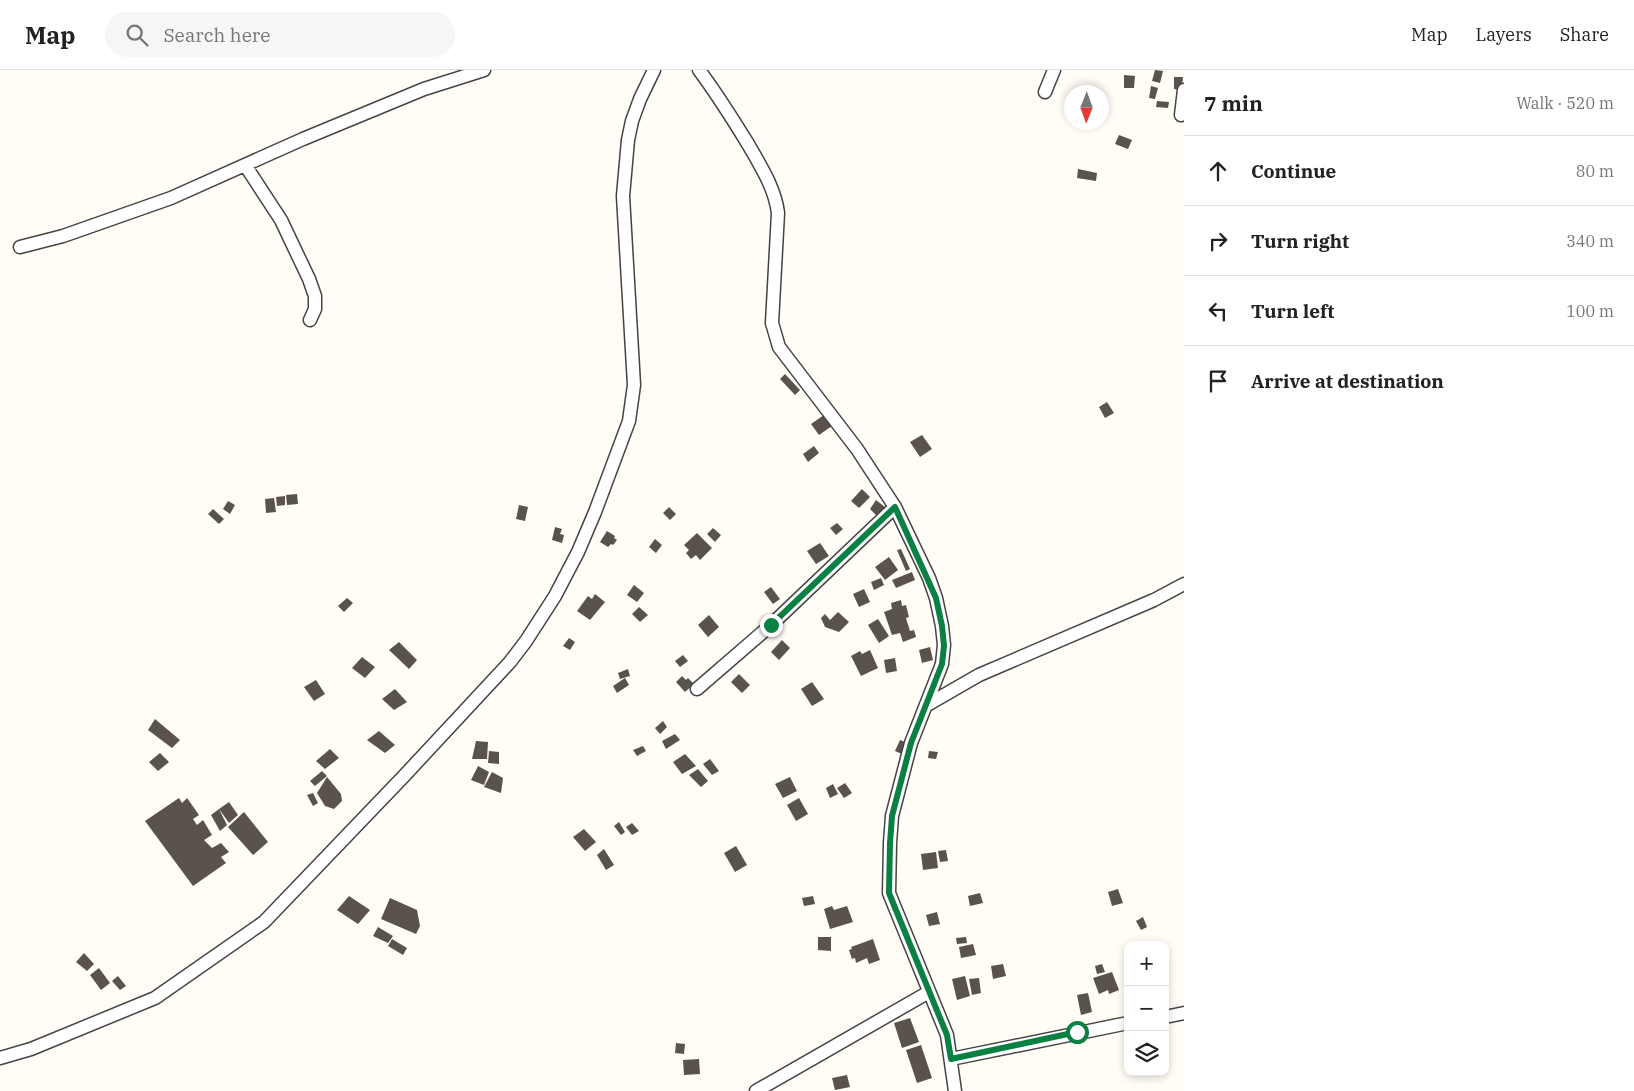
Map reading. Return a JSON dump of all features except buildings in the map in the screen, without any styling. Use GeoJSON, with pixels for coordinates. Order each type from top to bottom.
{"type":"FeatureCollection","features":[{"type":"Feature","properties":{"kind":"street"},"geometry":{"type":"LineString","coordinates":[[20,248],[63,236],[171,198],[424,89],[484,70]]}},
{"type":"Feature","properties":{"kind":"street"},"geometry":{"type":"LineString","coordinates":[[0,1058],[31,1049],[155,998],[264,922],[404,776],[510,662],[526,641],[555,596],[578,552],[629,421],[634,385],[623,196],[628,140],[632,121],[654,70]]}},
{"type":"Feature","properties":{"kind":"street"},"geometry":{"type":"LineString","coordinates":[[699,70],[722,100],[751,149],[777,203],[776,281],[772,323],[779,347],[857,449],[895,507],[936,598],[944,646],[942,664],[911,743],[892,816],[889,893],[947,1035],[955,1091]]}},
{"type":"Feature","properties":{"kind":"street"},"geometry":{"type":"LineString","coordinates":[[1045,92],[1054,70]]}},
{"type":"Feature","properties":{"kind":"street"},"geometry":{"type":"LineString","coordinates":[[1180,115],[1184,90]]}},
{"type":"Feature","properties":{"kind":"street"},"geometry":{"type":"LineString","coordinates":[[245,165],[281,220],[309,279],[315,296],[315,309],[310,320]]}},
{"type":"Feature","properties":{"kind":"street"},"geometry":{"type":"LineString","coordinates":[[696,688],[771,625],[895,507]]}},
{"type":"Feature","properties":{"kind":"street"},"geometry":{"type":"LineString","coordinates":[[927,705],[979,675],[1154,600],[1184,584]]}},
{"type":"Feature","properties":{"kind":"street"},"geometry":{"type":"LineString","coordinates":[[756,1091],[929,992]]}},
{"type":"Feature","properties":{"kind":"street"},"geometry":{"type":"LineString","coordinates":[[1169,1016],[1184,1013]]}},
{"type":"Feature","properties":{"kind":"street"},"geometry":{"type":"LineString","coordinates":[[951,1059],[1124,1024]]}},
{"type":"Feature","properties":{"kind":"route"},"geometry":{"type":"LineString","coordinates":[[771,625],[895,507],[936,598],[944,646],[942,664],[911,743],[892,816],[889,893],[947,1035],[951,1059],[1077,1032]]}}]}
